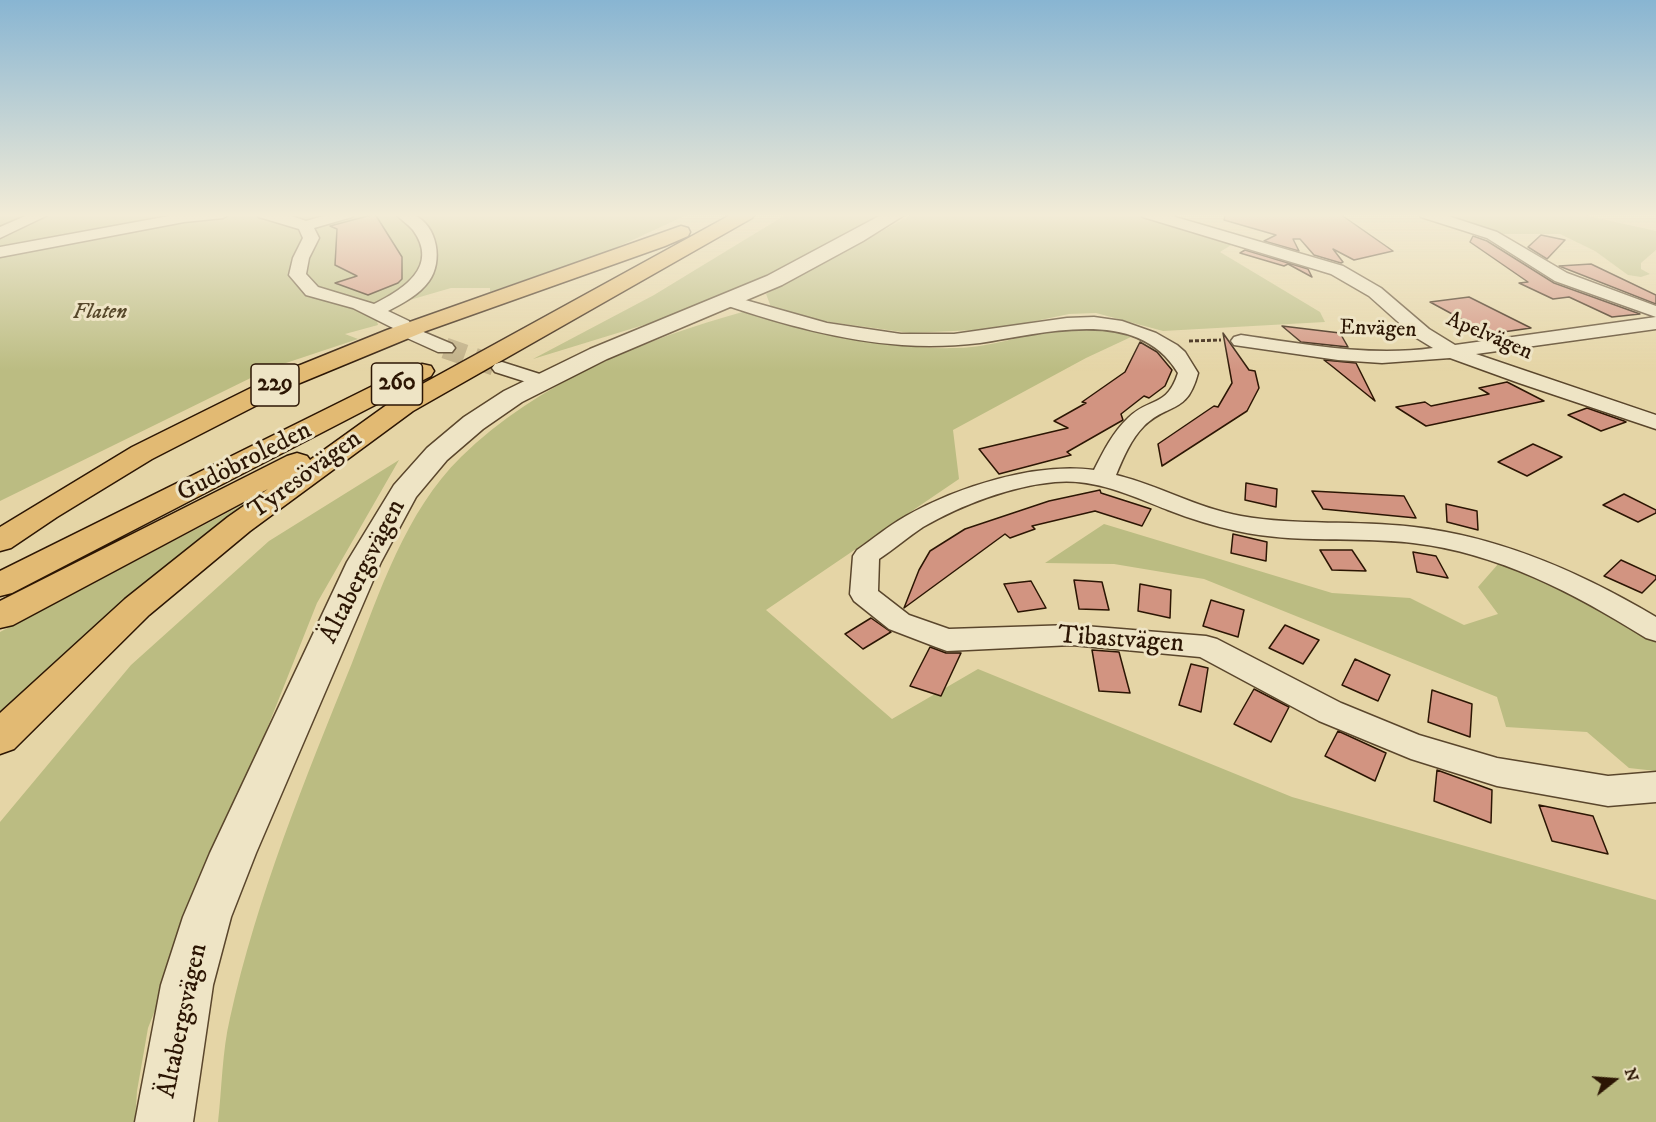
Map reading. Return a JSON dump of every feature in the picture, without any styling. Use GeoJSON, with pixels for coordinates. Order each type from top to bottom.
{"type":"FeatureCollection","features":[{"type":"Feature","properties":{"kind":"highway","name":"229"},"geometry":{"type":"LineString","coordinates":[[0,541],[42,512],[168,438],[221,410],[309,369],[393,336],[587,266]]}},
{"type":"Feature","properties":{"kind":"highway","name":"Gudöbroleden"},"geometry":{"type":"LineString","coordinates":[[0,585],[354,407],[617,266]]}},
{"type":"Feature","properties":{"kind":"highway","name":"Tyresövägen"},"geometry":{"type":"LineString","coordinates":[[0,738],[137,607],[240,525],[404,405],[652,266]]}},
{"type":"Feature","properties":{"kind":"highway","name":"Gudöbroleden"},"geometry":{"type":"LineString","coordinates":[[0,616],[404,405]]}},
{"type":"Feature","properties":{"kind":"street"},"geometry":{"type":"LineString","coordinates":[[299,266],[297,275],[312,291],[375,311],[445,348]]}},
{"type":"Feature","properties":{"kind":"street"},"geometry":{"type":"LineString","coordinates":[[375,311],[415,287],[426,275],[428,266]]}},
{"type":"Feature","properties":{"kind":"street","name":"Ältabergsvägen"},"geometry":{"type":"LineString","coordinates":[[164,1122],[186,985],[207,917],[242,832],[364,562],[406,490],[431,461],[482,417],[539,380],[606,350],[731,301],[803,266]]}},
{"type":"Feature","properties":{"kind":"street","name":"Apelvägen"},"geometry":{"type":"LineString","coordinates":[[1326,266],[1337,270],[1375,292],[1422,333],[1453,352],[1656,422]]}},
{"type":"Feature","properties":{"kind":"street"},"geometry":{"type":"LineString","coordinates":[[1544,266],[1561,277],[1656,312]]}},
{"type":"Feature","properties":{"kind":"street"},"geometry":{"type":"LineString","coordinates":[[731,301],[784,319],[825,329],[892,339],[971,340],[1044,325],[1077,322],[1105,323],[1135,330],[1162,343],[1176,354],[1188,373],[1185,390],[1174,401],[1138,420],[1119,443],[1102,478]]}},
{"type":"Feature","properties":{"kind":"street","name":"Envägen"},"geometry":{"type":"LineString","coordinates":[[1241,341],[1338,354],[1382,357],[1453,352],[1656,323]]}},
{"type":"Feature","properties":{"kind":"street"},"geometry":{"type":"LineString","coordinates":[[502,368],[539,380]]}},
{"type":"Feature","properties":{"kind":"street","name":"Tibastvägen"},"geometry":{"type":"LineString","coordinates":[[1656,631],[1609,600],[1516,559],[1467,545],[1415,535],[1270,527],[1216,518],[1102,478],[1057,474],[988,490],[915,522],[866,556],[864,594],[900,621],[947,640],[1072,635],[1206,647],[1330,712],[1411,746],[1497,772],[1608,791],[1656,787]]}},
{"type":"Feature","properties":{"kind":"path"},"geometry":{"type":"LineString","coordinates":[[1162,343],[1241,341]]}},
{"type":"Feature","properties":{"kind":"green space","name":"Flaten"},"geometry":{"type":"Polygon","coordinates":[[[0,266],[564,266],[490,292],[490,288],[451,288],[396,304],[376,317],[378,325],[345,334],[358,339],[271,368],[0,501],[0,266]]]}},
{"type":"Feature","properties":{"kind":"green space"},"geometry":{"type":"Polygon","coordinates":[[[701,266],[787,266],[699,308],[533,359],[654,295],[701,266]]]}},
{"type":"Feature","properties":{"kind":"green space"},"geometry":{"type":"Polygon","coordinates":[[[817,266],[1244,266],[1320,312],[1325,322],[1163,331],[1096,313],[1069,314],[997,329],[910,333],[815,320],[771,307],[766,294],[817,266]]]}},
{"type":"Feature","properties":{"kind":"green space"},"geometry":{"type":"Polygon","coordinates":[[[1616,266],[1641,266],[1641,269],[1650,274],[1641,277],[1628,275],[1616,266]]]}},
{"type":"Feature","properties":{"kind":"green space"},"geometry":{"type":"Polygon","coordinates":[[[746,311],[850,338],[929,348],[978,346],[1066,328],[1088,327],[1109,330],[1131,337],[1086,358],[953,430],[959,479],[766,610],[892,719],[978,669],[1292,797],[1656,900],[1656,1122],[218,1122],[227,1031],[241,972],[268,883],[300,794],[384,581],[424,502],[461,457],[491,430],[558,385],[594,366],[669,335],[746,311]]]}},
{"type":"Feature","properties":{"kind":"green space"},"geometry":{"type":"Polygon","coordinates":[[[399,460],[317,603],[148,1028],[137,1091],[135,1122],[0,1122],[0,822],[131,665],[269,541],[399,460]]]}},
{"type":"Feature","properties":{"kind":"green space"},"geometry":{"type":"Polygon","coordinates":[[[265,493],[95,627],[62,655],[0,715],[0,632],[265,493]]]}},
{"type":"Feature","properties":{"kind":"green space"},"geometry":{"type":"Polygon","coordinates":[[[1104,524],[1332,593],[1410,598],[1464,625],[1498,614],[1478,587],[1499,563],[1600,604],[1656,641],[1656,771],[1629,768],[1587,732],[1506,727],[1497,697],[1204,579],[1114,564],[1045,563],[1104,524]]]}},
{"type":"Feature","properties":{"kind":"building"},"geometry":{"type":"Polygon","coordinates":[[[338,266],[402,266],[402,279],[398,283],[368,295],[335,283],[357,276],[338,266]]]}},
{"type":"Feature","properties":{"kind":"building"},"geometry":{"type":"Polygon","coordinates":[[[1292,266],[1308,269],[1312,277],[1292,266]]]}},
{"type":"Feature","properties":{"kind":"building"},"geometry":{"type":"Polygon","coordinates":[[[1505,266],[1527,266],[1554,283],[1640,314],[1612,317],[1569,297],[1553,299],[1519,283],[1528,282],[1505,266]]]}},
{"type":"Feature","properties":{"kind":"building"},"geometry":{"type":"Polygon","coordinates":[[[1560,266],[1596,266],[1656,295],[1656,304],[1560,266]]]}},
{"type":"Feature","properties":{"kind":"building"},"geometry":{"type":"Polygon","coordinates":[[[1469,297],[1531,328],[1489,334],[1430,302],[1469,297]]]}},
{"type":"Feature","properties":{"kind":"building"},"geometry":{"type":"Polygon","coordinates":[[[1282,326],[1340,333],[1348,347],[1301,342],[1282,326]]]}},
{"type":"Feature","properties":{"kind":"building"},"geometry":{"type":"Polygon","coordinates":[[[1223,333],[1249,370],[1255,371],[1259,388],[1247,411],[1162,466],[1158,444],[1214,406],[1218,407],[1232,383],[1223,333]]]}},
{"type":"Feature","properties":{"kind":"building"},"geometry":{"type":"Polygon","coordinates":[[[1140,342],[1157,352],[1172,370],[1165,386],[1149,398],[1144,396],[1121,414],[1123,420],[1067,452],[1071,455],[999,474],[979,449],[1068,428],[1054,421],[1086,403],[1082,402],[1125,372],[1140,342]]]}},
{"type":"Feature","properties":{"kind":"building"},"geometry":{"type":"Polygon","coordinates":[[[1324,360],[1356,363],[1375,401],[1333,367],[1324,360]]]}},
{"type":"Feature","properties":{"kind":"building"},"geometry":{"type":"Polygon","coordinates":[[[1507,382],[1544,401],[1426,426],[1396,407],[1425,402],[1431,406],[1489,394],[1479,388],[1507,382]]]}},
{"type":"Feature","properties":{"kind":"building"},"geometry":{"type":"Polygon","coordinates":[[[1587,408],[1626,422],[1601,431],[1568,415],[1587,408]]]}},
{"type":"Feature","properties":{"kind":"building"},"geometry":{"type":"Polygon","coordinates":[[[1533,444],[1562,457],[1527,476],[1498,462],[1533,444]]]}},
{"type":"Feature","properties":{"kind":"building"},"geometry":{"type":"Polygon","coordinates":[[[1246,483],[1277,489],[1276,507],[1245,500],[1246,483]]]}},
{"type":"Feature","properties":{"kind":"building"},"geometry":{"type":"Polygon","coordinates":[[[1100,490],[1101,493],[1151,509],[1142,526],[1095,511],[1032,526],[1035,529],[1010,538],[1005,534],[904,608],[919,570],[930,551],[965,529],[1049,501],[1100,490]]]}},
{"type":"Feature","properties":{"kind":"building"},"geometry":{"type":"Polygon","coordinates":[[[1312,491],[1404,496],[1416,518],[1323,509],[1312,491]]]}},
{"type":"Feature","properties":{"kind":"building"},"geometry":{"type":"Polygon","coordinates":[[[1624,494],[1656,510],[1656,513],[1638,522],[1603,505],[1624,494]]]}},
{"type":"Feature","properties":{"kind":"building"},"geometry":{"type":"Polygon","coordinates":[[[1446,504],[1477,511],[1478,530],[1447,522],[1446,504]]]}},
{"type":"Feature","properties":{"kind":"building"},"geometry":{"type":"Polygon","coordinates":[[[1233,534],[1267,542],[1266,561],[1231,553],[1233,534]]]}},
{"type":"Feature","properties":{"kind":"building"},"geometry":{"type":"Polygon","coordinates":[[[1320,550],[1352,550],[1366,571],[1332,570],[1320,550]]]}},
{"type":"Feature","properties":{"kind":"building"},"geometry":{"type":"Polygon","coordinates":[[[1413,552],[1436,556],[1448,578],[1417,572],[1413,552]]]}},
{"type":"Feature","properties":{"kind":"building"},"geometry":{"type":"Polygon","coordinates":[[[1621,560],[1656,576],[1656,579],[1642,593],[1604,576],[1621,560]]]}},
{"type":"Feature","properties":{"kind":"building"},"geometry":{"type":"Polygon","coordinates":[[[1074,580],[1102,582],[1109,610],[1079,609],[1074,580]]]}},
{"type":"Feature","properties":{"kind":"building"},"geometry":{"type":"Polygon","coordinates":[[[1031,581],[1046,608],[1018,612],[1004,584],[1031,581]]]}},
{"type":"Feature","properties":{"kind":"building"},"geometry":{"type":"Polygon","coordinates":[[[1140,584],[1171,590],[1170,618],[1138,611],[1140,584]]]}},
{"type":"Feature","properties":{"kind":"building"},"geometry":{"type":"Polygon","coordinates":[[[1211,600],[1244,610],[1238,637],[1203,626],[1211,600]]]}},
{"type":"Feature","properties":{"kind":"building"},"geometry":{"type":"Polygon","coordinates":[[[871,618],[891,632],[863,649],[845,634],[871,618]]]}},
{"type":"Feature","properties":{"kind":"building"},"geometry":{"type":"Polygon","coordinates":[[[1285,625],[1319,640],[1303,664],[1269,648],[1285,625]]]}},
{"type":"Feature","properties":{"kind":"building"},"geometry":{"type":"Polygon","coordinates":[[[930,647],[946,653],[961,653],[941,696],[910,686],[930,647]]]}},
{"type":"Feature","properties":{"kind":"building"},"geometry":{"type":"Polygon","coordinates":[[[1092,650],[1119,652],[1130,693],[1099,691],[1092,650]]]}},
{"type":"Feature","properties":{"kind":"building"},"geometry":{"type":"Polygon","coordinates":[[[1355,659],[1390,675],[1378,701],[1342,685],[1355,659]]]}},
{"type":"Feature","properties":{"kind":"building"},"geometry":{"type":"Polygon","coordinates":[[[1191,664],[1208,668],[1201,712],[1179,705],[1191,664]]]}},
{"type":"Feature","properties":{"kind":"building"},"geometry":{"type":"Polygon","coordinates":[[[1254,689],[1289,707],[1271,742],[1234,724],[1254,689]]]}},
{"type":"Feature","properties":{"kind":"building"},"geometry":{"type":"Polygon","coordinates":[[[1432,690],[1472,704],[1470,737],[1428,722],[1432,690]]]}},
{"type":"Feature","properties":{"kind":"building"},"geometry":{"type":"Polygon","coordinates":[[[1338,731],[1386,753],[1375,781],[1325,756],[1338,731]]]}},
{"type":"Feature","properties":{"kind":"building"},"geometry":{"type":"Polygon","coordinates":[[[1437,770],[1492,790],[1491,823],[1434,801],[1437,770]]]}},
{"type":"Feature","properties":{"kind":"building"},"geometry":{"type":"Polygon","coordinates":[[[1539,805],[1593,816],[1608,854],[1552,841],[1539,805]]]}},
{"type":"Feature","properties":{"kind":"tunnel"},"geometry":{"type":"LineString","coordinates":[[445,348],[502,368]]}}]}
